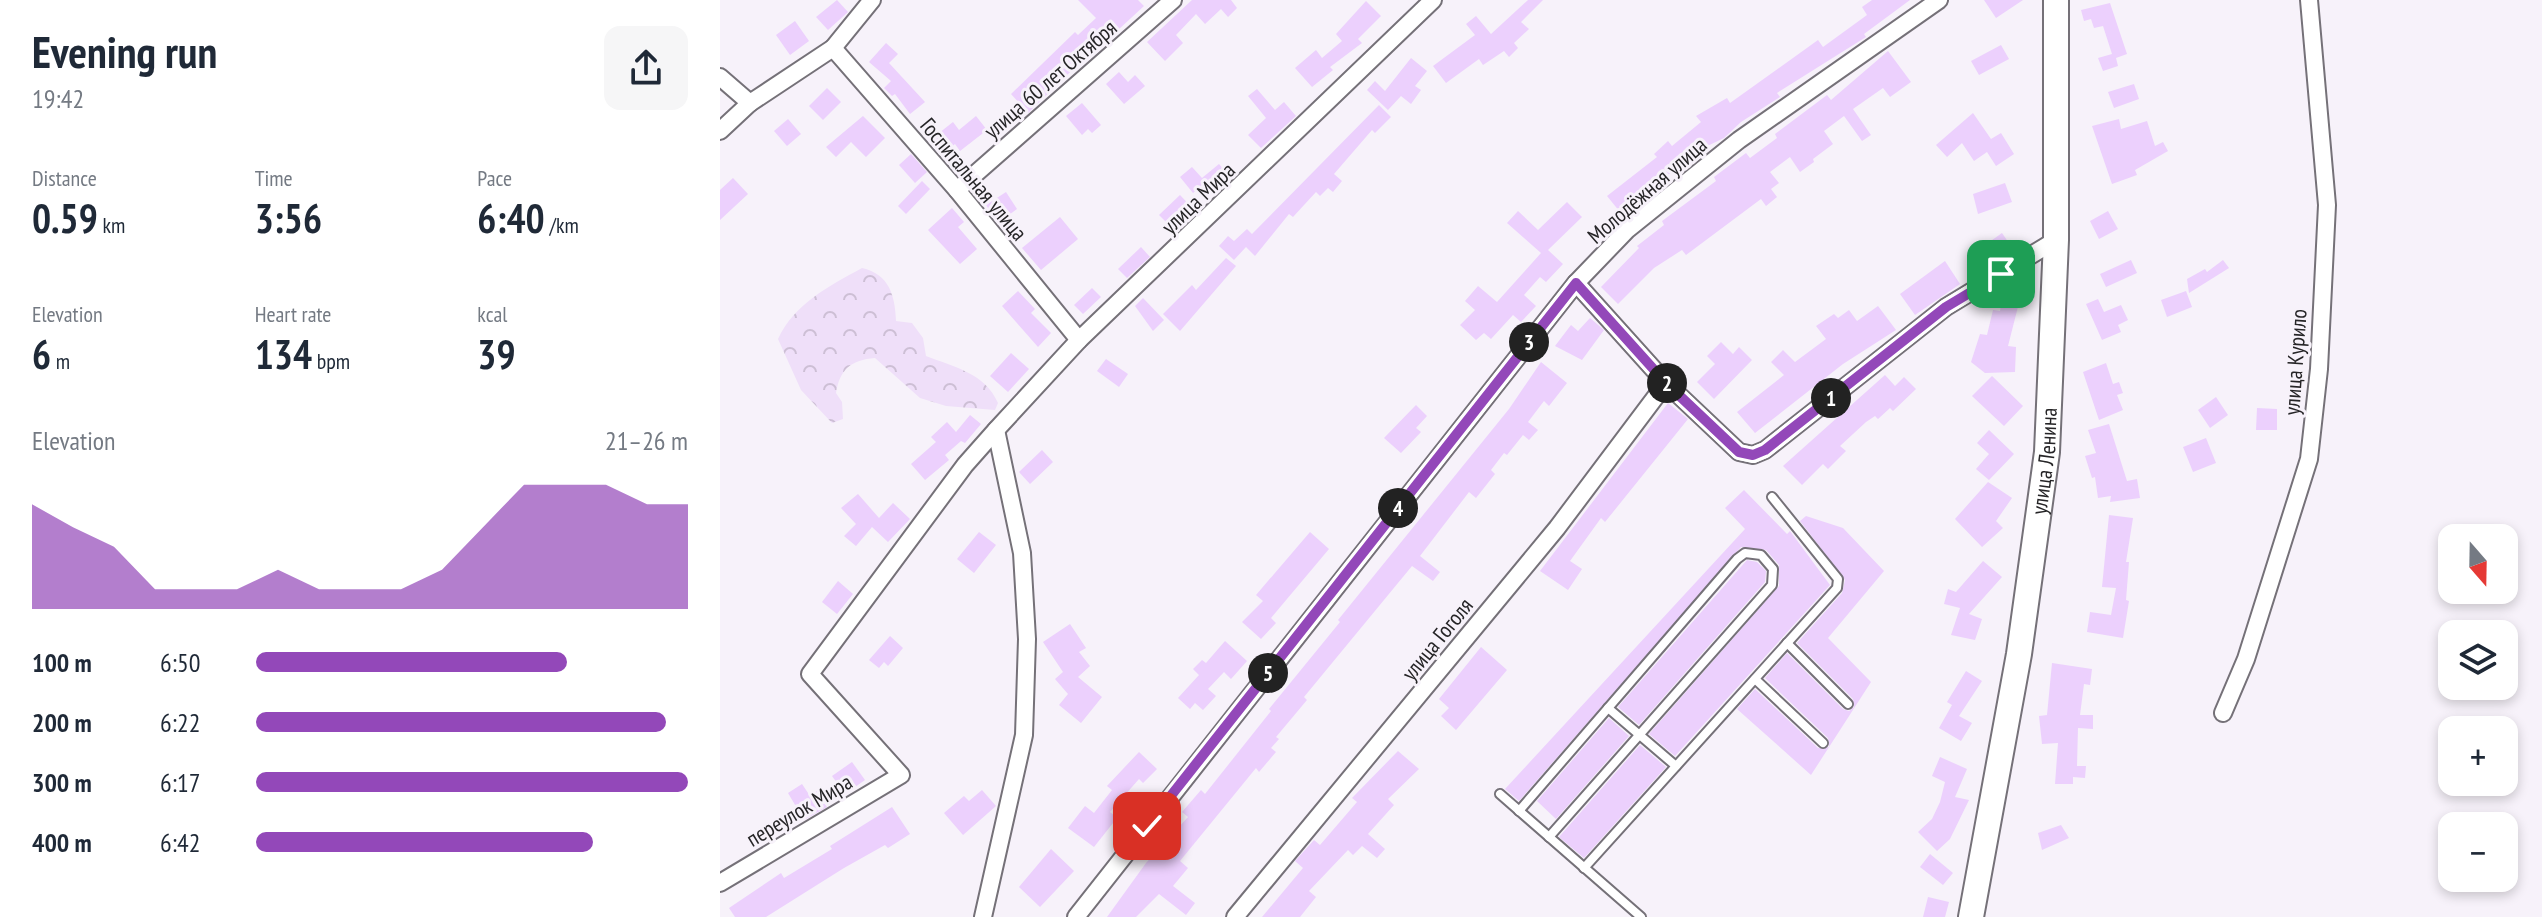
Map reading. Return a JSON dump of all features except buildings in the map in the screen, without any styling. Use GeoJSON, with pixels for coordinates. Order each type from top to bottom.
{"type":"FeatureCollection","features":[{"type":"Feature","properties":{"kind":"main road","name":"улица Ленина"},"geometry":{"type":"LineString","coordinates":[[1971,917],[2019,654],[2045,467],[2056,240],[2056,0]]}},
{"type":"Feature","properties":{"kind":"street"},"geometry":{"type":"LineString","coordinates":[[720,131],[750,103],[833,48],[872,0]]}},
{"type":"Feature","properties":{"kind":"street","name":"улица 60 лет Октября"},"geometry":{"type":"LineString","coordinates":[[957,190],[1173,0]]}},
{"type":"Feature","properties":{"kind":"street","name":"улица Мира"},"geometry":{"type":"LineString","coordinates":[[901,775],[810,674],[965,465],[1079,340],[1433,0]]}},
{"type":"Feature","properties":{"kind":"street","name":"Молодёжная улица"},"geometry":{"type":"LineString","coordinates":[[1076,917],[1576,283],[1627,230],[1739,140],[1939,0]]}},
{"type":"Feature","properties":{"kind":"street","name":"улица Курило"},"geometry":{"type":"LineString","coordinates":[[2223,713],[2246,659],[2309,459],[2319,369],[2327,205],[2309,0]]}},
{"type":"Feature","properties":{"kind":"street","name":"Госпитальная улица"},"geometry":{"type":"LineString","coordinates":[[833,48],[957,190],[1079,340]]}},
{"type":"Feature","properties":{"kind":"street"},"geometry":{"type":"LineString","coordinates":[[720,77],[750,103]]}},
{"type":"Feature","properties":{"kind":"street"},"geometry":{"type":"LineString","coordinates":[[1576,283],[1666,383],[1739,452],[1753,455],[1765,450],[1946,307],[2056,240]]}},
{"type":"Feature","properties":{"kind":"street","name":"улица Гоголя"},"geometry":{"type":"LineString","coordinates":[[1235,917],[1557,528],[1666,383]]}},
{"type":"Feature","properties":{"kind":"street"},"geometry":{"type":"LineString","coordinates":[[983,917],[1024,735],[1027,639],[1022,553],[996,430]]}},
{"type":"Feature","properties":{"kind":"street","name":"переулок Мира"},"geometry":{"type":"LineString","coordinates":[[720,883],[901,775]]}},
{"type":"Feature","properties":{"kind":"lane"},"geometry":{"type":"LineString","coordinates":[[1584,868],[1837,588],[1838,579],[1772,497]]}},
{"type":"Feature","properties":{"kind":"lane"},"geometry":{"type":"LineString","coordinates":[[1519,811],[1737,559],[1745,553],[1761,555],[1773,569],[1772,585],[1549,837]]}},
{"type":"Feature","properties":{"kind":"lane"},"geometry":{"type":"LineString","coordinates":[[1787,643],[1848,704]]}},
{"type":"Feature","properties":{"kind":"lane"},"geometry":{"type":"LineString","coordinates":[[1755,679],[1823,743]]}},
{"type":"Feature","properties":{"kind":"lane"},"geometry":{"type":"LineString","coordinates":[[1608,708],[1676,766]]}},
{"type":"Feature","properties":{"kind":"lane"},"geometry":{"type":"LineString","coordinates":[[1500,794],[1641,917]]}},
{"type":"Feature","properties":{"kind":"green space"},"geometry":{"type":"Polygon","coordinates":[[[862,268],[879,275],[889,287],[896,321],[912,323],[923,338],[926,356],[977,378],[998,403],[995,410],[946,406],[920,398],[875,358],[853,364],[840,378],[836,393],[842,402],[843,419],[832,423],[801,390],[778,339],[803,306],[862,268]]]}},
{"type":"Feature","properties":{"kind":"route"},"geometry":{"type":"LineString","coordinates":[[1147,826],[1576,283],[1666,383],[1739,452],[1753,455],[1765,450],[1946,307],[2001,274]]}}]}
